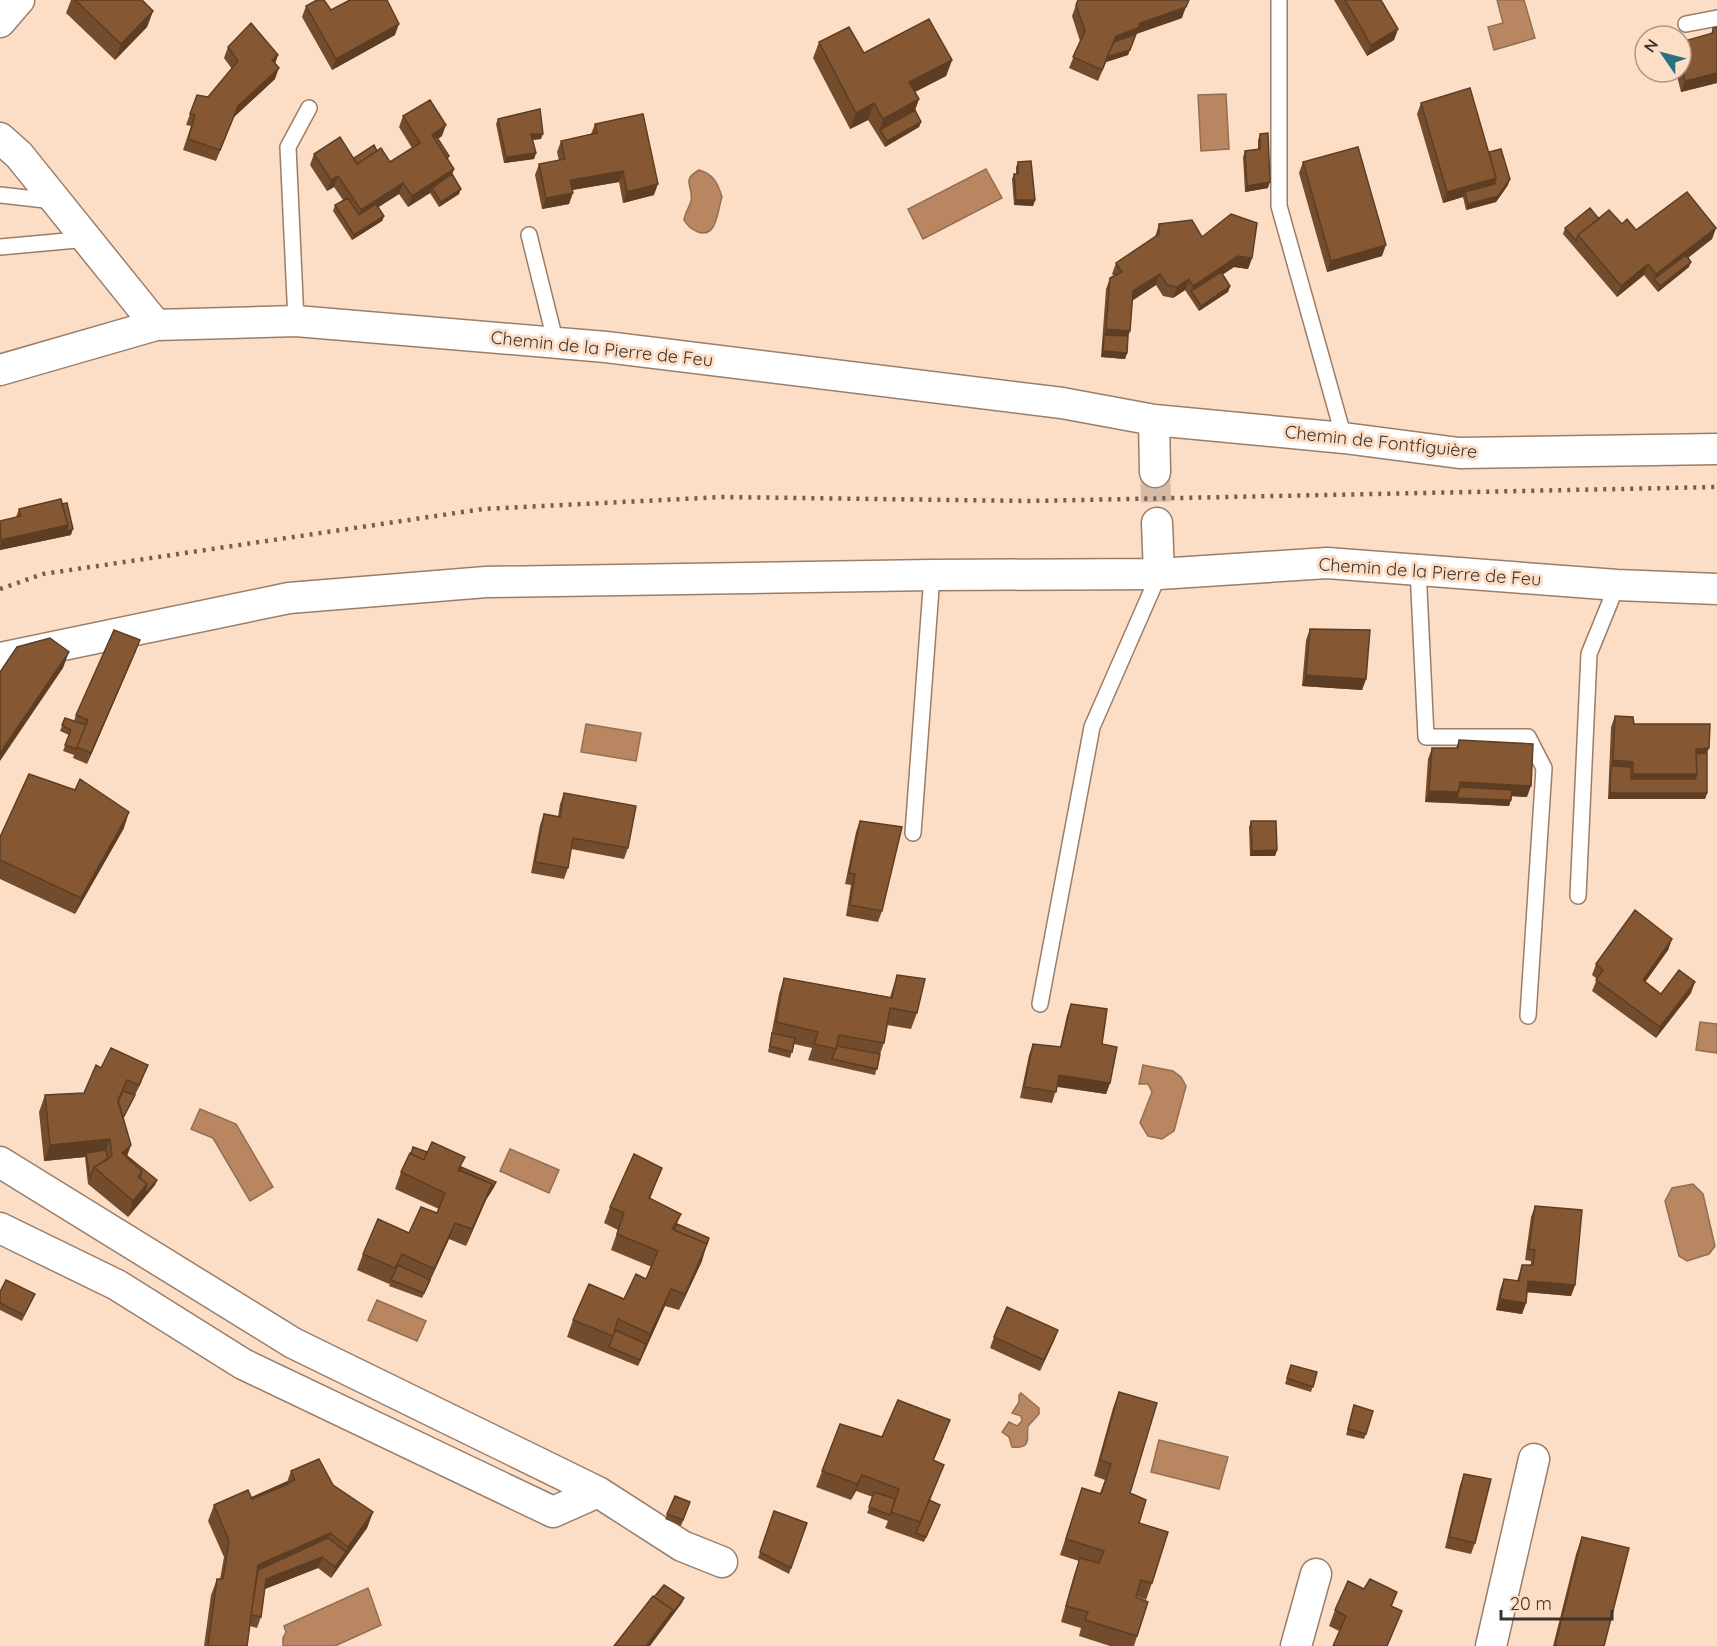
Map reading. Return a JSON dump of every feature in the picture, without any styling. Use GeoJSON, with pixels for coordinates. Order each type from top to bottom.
{"type":"FeatureCollection","features":[{"type":"Feature","properties":{"kind":"street"},"geometry":{"type":"LineString","coordinates":[[0,22],[19,0]]}},
{"type":"Feature","properties":{"kind":"street"},"geometry":{"type":"LineString","coordinates":[[0,138],[20,155],[156,325]]}},
{"type":"Feature","properties":{"kind":"street","name":"Chemin de la Pierre de Feu"},"geometry":{"type":"LineString","coordinates":[[0,370],[156,325],[296,321],[618,348],[1062,403],[1154,420]]}},
{"type":"Feature","properties":{"kind":"street"},"geometry":{"type":"LineString","coordinates":[[1154,420],[1155,472]]}},
{"type":"Feature","properties":{"kind":"street","name":"Chemin de Fontfiguière"},"geometry":{"type":"LineString","coordinates":[[1154,420],[1344,438],[1459,453],[1717,449]]}},
{"type":"Feature","properties":{"kind":"street"},"geometry":{"type":"LineString","coordinates":[[1157,523],[1159,574]]}},
{"type":"Feature","properties":{"kind":"street","name":"Chemin de la Pierre de Feu"},"geometry":{"type":"LineString","coordinates":[[0,658],[300,597],[486,582],[1159,574],[1327,563],[1617,585],[1717,589]]}},
{"type":"Feature","properties":{"kind":"street"},"geometry":{"type":"LineString","coordinates":[[0,1162],[293,1343],[598,1491],[682,1546],[722,1562]]}},
{"type":"Feature","properties":{"kind":"street"},"geometry":{"type":"LineString","coordinates":[[0,1228],[117,1285],[243,1364],[553,1512],[598,1491]]}},
{"type":"Feature","properties":{"kind":"street"},"geometry":{"type":"LineString","coordinates":[[1491,1646],[1534,1459]]}},
{"type":"Feature","properties":{"kind":"street"},"geometry":{"type":"LineString","coordinates":[[1296,1646],[1317,1574]]}},
{"type":"Feature","properties":{"kind":"lane"},"geometry":{"type":"LineString","coordinates":[[1279,0],[1279,206],[1344,438]]}},
{"type":"Feature","properties":{"kind":"lane"},"geometry":{"type":"LineString","coordinates":[[1686,24],[1717,18]]}},
{"type":"Feature","properties":{"kind":"lane"},"geometry":{"type":"LineString","coordinates":[[296,321],[288,147],[309,108]]}},
{"type":"Feature","properties":{"kind":"lane"},"geometry":{"type":"LineString","coordinates":[[0,195],[57,201]]}},
{"type":"Feature","properties":{"kind":"lane"},"geometry":{"type":"LineString","coordinates":[[529,235],[556,344]]}},
{"type":"Feature","properties":{"kind":"lane"},"geometry":{"type":"LineString","coordinates":[[0,247],[88,239]]}},
{"type":"Feature","properties":{"kind":"lane"},"geometry":{"type":"LineString","coordinates":[[1418,569],[1426,737],[1528,737],[1544,768],[1528,1016]]}},
{"type":"Feature","properties":{"kind":"lane"},"geometry":{"type":"LineString","coordinates":[[1040,1004],[1092,727],[1159,574]]}},
{"type":"Feature","properties":{"kind":"lane"},"geometry":{"type":"LineString","coordinates":[[913,833],[932,575]]}},
{"type":"Feature","properties":{"kind":"lane"},"geometry":{"type":"LineString","coordinates":[[1578,896],[1589,654],[1617,585]]}},
{"type":"Feature","properties":{"kind":"shaded area"},"geometry":{"type":"Polygon","coordinates":[[[1497,0],[1524,0],[1535,38],[1494,50],[1488,27],[1503,23],[1497,0]]]}},
{"type":"Feature","properties":{"kind":"shaded area"},"geometry":{"type":"Polygon","coordinates":[[[1226,94],[1229,149],[1201,151],[1198,95],[1226,94]]]}},
{"type":"Feature","properties":{"kind":"shaded area"},"geometry":{"type":"Polygon","coordinates":[[[986,169],[1002,198],[923,239],[908,209],[986,169]]]}},
{"type":"Feature","properties":{"kind":"shaded area"},"geometry":{"type":"Polygon","coordinates":[[[699,170],[715,180],[722,197],[715,224],[706,233],[693,230],[684,220],[691,201],[689,180],[699,170]]]}},
{"type":"Feature","properties":{"kind":"shaded area"},"geometry":{"type":"Polygon","coordinates":[[[586,724],[641,733],[636,761],[581,752],[586,724]]]}},
{"type":"Feature","properties":{"kind":"shaded area"},"geometry":{"type":"Polygon","coordinates":[[[1700,1022],[1717,1024],[1717,1053],[1696,1050],[1700,1022]]]}},
{"type":"Feature","properties":{"kind":"shaded area"},"geometry":{"type":"Polygon","coordinates":[[[1143,1065],[1173,1071],[1181,1077],[1186,1086],[1174,1131],[1162,1139],[1148,1136],[1140,1123],[1152,1092],[1148,1084],[1139,1084],[1143,1065]]]}},
{"type":"Feature","properties":{"kind":"shaded area"},"geometry":{"type":"Polygon","coordinates":[[[200,1109],[236,1124],[273,1187],[250,1201],[213,1138],[191,1129],[200,1109]]]}},
{"type":"Feature","properties":{"kind":"shaded area"},"geometry":{"type":"Polygon","coordinates":[[[510,1149],[559,1170],[549,1193],[500,1171],[510,1149]]]}},
{"type":"Feature","properties":{"kind":"shaded area"},"geometry":{"type":"Polygon","coordinates":[[[1693,1184],[1703,1194],[1715,1246],[1709,1254],[1687,1261],[1679,1256],[1665,1201],[1672,1188],[1693,1184]]]}},
{"type":"Feature","properties":{"kind":"shaded area"},"geometry":{"type":"Polygon","coordinates":[[[377,1300],[426,1321],[417,1341],[368,1320],[377,1300]]]}},
{"type":"Feature","properties":{"kind":"shaded area"},"geometry":{"type":"Polygon","coordinates":[[[1021,1393],[1039,1408],[1039,1414],[1028,1426],[1026,1444],[1012,1447],[1009,1437],[1002,1432],[1009,1422],[1017,1426],[1022,1421],[1021,1416],[1012,1413],[1019,1402],[1021,1393]]]}},
{"type":"Feature","properties":{"kind":"shaded area"},"geometry":{"type":"Polygon","coordinates":[[[1159,1440],[1228,1457],[1219,1489],[1151,1472],[1159,1440]]]}},
{"type":"Feature","properties":{"kind":"shaded area"},"geometry":{"type":"Polygon","coordinates":[[[368,1588],[381,1625],[335,1646],[283,1646],[286,1632],[284,1626],[368,1588]]]}},
{"type":"Feature","properties":{"kind":"building"},"geometry":{"type":"Polygon","coordinates":[[[75,0],[142,0],[153,11],[121,44],[75,0]]]}},
{"type":"Feature","properties":{"kind":"building"},"geometry":{"type":"Polygon","coordinates":[[[317,0],[324,0],[331,10],[350,0],[387,0],[399,24],[336,59],[306,6],[317,0]]]}},
{"type":"Feature","properties":{"kind":"building"},"geometry":{"type":"Polygon","coordinates":[[[1078,0],[1189,0],[1186,7],[1140,23],[1138,28],[1116,36],[1102,70],[1073,57],[1085,31],[1076,5],[1078,0]]]}},
{"type":"Feature","properties":{"kind":"building"},"geometry":{"type":"Polygon","coordinates":[[[1345,0],[1381,0],[1398,29],[1371,45],[1345,0]]]}},
{"type":"Feature","properties":{"kind":"building"},"geometry":{"type":"Polygon","coordinates":[[[929,19],[952,60],[909,82],[919,99],[883,119],[874,103],[856,113],[819,42],[849,27],[864,53],[929,19]]]}},
{"type":"Feature","properties":{"kind":"building"},"geometry":{"type":"Polygon","coordinates":[[[251,23],[278,55],[272,60],[279,68],[238,106],[220,150],[188,139],[195,115],[190,114],[197,95],[208,97],[238,61],[228,47],[251,23]]]}},
{"type":"Feature","properties":{"kind":"building"},"geometry":{"type":"Polygon","coordinates":[[[1717,27],[1717,73],[1693,79],[1693,39],[1713,33],[1713,28],[1717,27]]]}},
{"type":"Feature","properties":{"kind":"building"},"geometry":{"type":"Polygon","coordinates":[[[1136,34],[1130,50],[1107,57],[1114,42],[1136,34]]]}},
{"type":"Feature","properties":{"kind":"building"},"geometry":{"type":"Polygon","coordinates":[[[1470,88],[1496,178],[1447,192],[1421,103],[1470,88]]]}},
{"type":"Feature","properties":{"kind":"building"},"geometry":{"type":"Polygon","coordinates":[[[430,100],[446,125],[432,135],[454,169],[412,196],[403,183],[361,210],[338,176],[331,180],[314,154],[340,137],[357,164],[381,148],[390,162],[420,143],[403,116],[430,100]]]}},
{"type":"Feature","properties":{"kind":"building"},"geometry":{"type":"Polygon","coordinates":[[[540,109],[543,134],[531,134],[536,153],[506,157],[498,119],[540,109]]]}},
{"type":"Feature","properties":{"kind":"building"},"geometry":{"type":"Polygon","coordinates":[[[915,110],[921,122],[887,141],[880,130],[915,110]]]}},
{"type":"Feature","properties":{"kind":"building"},"geometry":{"type":"Polygon","coordinates":[[[643,114],[658,184],[627,192],[623,171],[570,180],[573,193],[546,198],[539,164],[565,159],[561,141],[597,133],[595,124],[643,114]]]}},
{"type":"Feature","properties":{"kind":"building"},"geometry":{"type":"Polygon","coordinates":[[[1268,133],[1270,182],[1247,186],[1245,151],[1260,149],[1260,134],[1268,133]]]}},
{"type":"Feature","properties":{"kind":"building"},"geometry":{"type":"Polygon","coordinates":[[[436,136],[449,156],[447,158],[434,138],[436,136]]]}},
{"type":"Feature","properties":{"kind":"building"},"geometry":{"type":"Polygon","coordinates":[[[374,145],[377,151],[357,164],[354,158],[374,145]]]}},
{"type":"Feature","properties":{"kind":"building"},"geometry":{"type":"Polygon","coordinates":[[[1358,147],[1386,245],[1331,261],[1303,162],[1358,147]]]}},
{"type":"Feature","properties":{"kind":"building"},"geometry":{"type":"Polygon","coordinates":[[[1501,149],[1510,179],[1498,196],[1468,204],[1465,192],[1495,184],[1496,178],[1489,152],[1501,149]]]}},
{"type":"Feature","properties":{"kind":"building"},"geometry":{"type":"Polygon","coordinates":[[[1031,161],[1035,200],[1016,200],[1014,174],[1018,174],[1018,162],[1031,161]]]}},
{"type":"Feature","properties":{"kind":"building"},"geometry":{"type":"Polygon","coordinates":[[[452,174],[461,189],[441,202],[432,188],[452,174]]]}},
{"type":"Feature","properties":{"kind":"building"},"geometry":{"type":"Polygon","coordinates":[[[1687,192],[1716,228],[1656,274],[1648,264],[1621,286],[1578,235],[1609,210],[1622,224],[1627,219],[1636,230],[1687,192]]]}},
{"type":"Feature","properties":{"kind":"building"},"geometry":{"type":"Polygon","coordinates":[[[348,198],[359,215],[376,204],[384,216],[354,235],[335,205],[348,198]]]}},
{"type":"Feature","properties":{"kind":"building"},"geometry":{"type":"Polygon","coordinates":[[[1590,208],[1599,219],[1578,235],[1576,241],[1565,228],[1590,208]]]}},
{"type":"Feature","properties":{"kind":"building"},"geometry":{"type":"Polygon","coordinates":[[[1231,214],[1257,223],[1252,258],[1238,256],[1193,286],[1189,279],[1177,287],[1167,285],[1160,274],[1133,291],[1130,331],[1106,329],[1110,278],[1122,272],[1116,263],[1159,234],[1159,224],[1192,220],[1202,237],[1231,214]]]}},
{"type":"Feature","properties":{"kind":"building"},"geometry":{"type":"Polygon","coordinates":[[[1686,255],[1691,262],[1660,286],[1654,279],[1686,255]]]}},
{"type":"Feature","properties":{"kind":"building"},"geometry":{"type":"Polygon","coordinates":[[[1221,272],[1230,286],[1201,306],[1191,291],[1221,272]]]}},
{"type":"Feature","properties":{"kind":"building"},"geometry":{"type":"Polygon","coordinates":[[[1104,335],[1128,336],[1127,353],[1103,351],[1104,335]]]}},
{"type":"Feature","properties":{"kind":"building"},"geometry":{"type":"Polygon","coordinates":[[[61,499],[68,525],[1,540],[0,521],[21,516],[19,509],[61,499]]]}},
{"type":"Feature","properties":{"kind":"building"},"geometry":{"type":"Polygon","coordinates":[[[67,503],[73,529],[66,531],[68,525],[62,504],[67,503]]]}},
{"type":"Feature","properties":{"kind":"building"},"geometry":{"type":"Polygon","coordinates":[[[1310,629],[1370,630],[1366,679],[1306,675],[1310,629]]]}},
{"type":"Feature","properties":{"kind":"building"},"geometry":{"type":"Polygon","coordinates":[[[114,630],[140,640],[91,753],[77,747],[88,720],[76,715],[114,630]]]}},
{"type":"Feature","properties":{"kind":"building"},"geometry":{"type":"Polygon","coordinates":[[[50,638],[69,652],[0,753],[0,672],[17,647],[50,638]]]}},
{"type":"Feature","properties":{"kind":"building"},"geometry":{"type":"Polygon","coordinates":[[[1615,716],[1633,717],[1634,724],[1710,724],[1709,748],[1696,749],[1697,774],[1633,774],[1633,762],[1613,760],[1615,716]]]}},
{"type":"Feature","properties":{"kind":"building"},"geometry":{"type":"Polygon","coordinates":[[[65,718],[86,725],[76,749],[65,745],[71,730],[62,725],[65,718]]]}},
{"type":"Feature","properties":{"kind":"building"},"geometry":{"type":"Polygon","coordinates":[[[1459,740],[1533,744],[1531,786],[1460,782],[1459,792],[1429,791],[1432,748],[1458,748],[1459,740]]]}},
{"type":"Feature","properties":{"kind":"building"},"geometry":{"type":"Polygon","coordinates":[[[1707,753],[1707,793],[1610,793],[1611,766],[1631,767],[1631,779],[1695,779],[1696,754],[1707,753]]]}},
{"type":"Feature","properties":{"kind":"building"},"geometry":{"type":"Polygon","coordinates":[[[29,774],[75,790],[80,779],[129,812],[81,898],[0,860],[0,837],[29,774]]]}},
{"type":"Feature","properties":{"kind":"building"},"geometry":{"type":"Polygon","coordinates":[[[1459,787],[1512,790],[1511,800],[1457,798],[1459,787]]]}},
{"type":"Feature","properties":{"kind":"building"},"geometry":{"type":"Polygon","coordinates":[[[564,793],[636,806],[628,848],[573,838],[568,868],[535,862],[544,814],[560,817],[564,793]]]}},
{"type":"Feature","properties":{"kind":"building"},"geometry":{"type":"Polygon","coordinates":[[[860,821],[902,827],[882,911],[850,905],[855,874],[849,873],[860,821]]]}},
{"type":"Feature","properties":{"kind":"building"},"geometry":{"type":"Polygon","coordinates":[[[1251,821],[1276,821],[1277,850],[1252,851],[1251,821]]]}},
{"type":"Feature","properties":{"kind":"building"},"geometry":{"type":"Polygon","coordinates":[[[1635,910],[1672,939],[1643,980],[1661,994],[1679,970],[1695,982],[1660,1027],[1596,980],[1603,970],[1596,964],[1635,910]]]}},
{"type":"Feature","properties":{"kind":"building"},"geometry":{"type":"Polygon","coordinates":[[[897,975],[925,979],[917,1013],[890,1008],[884,1043],[839,1035],[836,1049],[814,1044],[818,1032],[776,1022],[784,978],[892,998],[897,975]]]}},
{"type":"Feature","properties":{"kind":"building"},"geometry":{"type":"Polygon","coordinates":[[[1071,1004],[1107,1009],[1102,1044],[1117,1047],[1110,1083],[1059,1075],[1056,1092],[1024,1087],[1033,1044],[1061,1047],[1071,1004]]]}},
{"type":"Feature","properties":{"kind":"building"},"geometry":{"type":"Polygon","coordinates":[[[772,1033],[795,1038],[792,1052],[770,1046],[772,1033]]]}},
{"type":"Feature","properties":{"kind":"building"},"geometry":{"type":"Polygon","coordinates":[[[837,1046],[880,1054],[877,1069],[832,1059],[837,1046]]]}},
{"type":"Feature","properties":{"kind":"building"},"geometry":{"type":"Polygon","coordinates":[[[111,1048],[148,1065],[139,1085],[127,1080],[118,1100],[131,1145],[122,1153],[142,1171],[138,1177],[147,1184],[133,1201],[94,1167],[112,1156],[110,1139],[50,1145],[45,1095],[84,1093],[96,1065],[101,1068],[111,1048]]]}},
{"type":"Feature","properties":{"kind":"building"},"geometry":{"type":"Polygon","coordinates":[[[123,1091],[135,1095],[123,1118],[118,1102],[123,1091]]]}},
{"type":"Feature","properties":{"kind":"building"},"geometry":{"type":"Polygon","coordinates":[[[432,1142],[465,1157],[458,1170],[492,1184],[472,1229],[455,1223],[434,1269],[402,1254],[395,1268],[363,1254],[378,1219],[409,1233],[421,1207],[437,1213],[445,1193],[401,1172],[410,1153],[424,1160],[432,1142]]]}},
{"type":"Feature","properties":{"kind":"building"},"geometry":{"type":"Polygon","coordinates":[[[413,1147],[427,1152],[424,1160],[411,1154],[413,1147]]]}},
{"type":"Feature","properties":{"kind":"building"},"geometry":{"type":"Polygon","coordinates":[[[106,1150],[108,1159],[94,1167],[90,1178],[86,1153],[106,1150]]]}},
{"type":"Feature","properties":{"kind":"building"},"geometry":{"type":"Polygon","coordinates":[[[634,1154],[662,1168],[649,1198],[681,1214],[672,1229],[707,1244],[685,1294],[671,1289],[650,1334],[618,1319],[613,1336],[573,1320],[589,1284],[624,1299],[636,1274],[646,1279],[658,1251],[617,1234],[624,1213],[610,1207],[634,1154]]]}},
{"type":"Feature","properties":{"kind":"building"},"geometry":{"type":"Polygon","coordinates":[[[127,1156],[157,1180],[144,1195],[147,1184],[140,1178],[142,1171],[127,1156]]]}},
{"type":"Feature","properties":{"kind":"building"},"geometry":{"type":"Polygon","coordinates":[[[461,1167],[496,1182],[488,1195],[492,1184],[460,1170],[461,1167]]]}},
{"type":"Feature","properties":{"kind":"building"},"geometry":{"type":"Polygon","coordinates":[[[1535,1206],[1582,1210],[1575,1285],[1528,1281],[1526,1303],[1500,1299],[1504,1279],[1519,1281],[1522,1265],[1533,1265],[1535,1250],[1529,1249],[1535,1206]]]}},
{"type":"Feature","properties":{"kind":"building"},"geometry":{"type":"Polygon","coordinates":[[[677,1224],[709,1238],[707,1244],[674,1230],[677,1224]]]}},
{"type":"Feature","properties":{"kind":"building"},"geometry":{"type":"Polygon","coordinates":[[[398,1265],[430,1280],[424,1293],[391,1280],[398,1265]]]}},
{"type":"Feature","properties":{"kind":"building"},"geometry":{"type":"Polygon","coordinates":[[[6,1280],[35,1294],[24,1315],[0,1303],[0,1292],[6,1280]]]}},
{"type":"Feature","properties":{"kind":"building"},"geometry":{"type":"Polygon","coordinates":[[[1007,1307],[1058,1330],[1044,1360],[994,1337],[1007,1307]]]}},
{"type":"Feature","properties":{"kind":"building"},"geometry":{"type":"Polygon","coordinates":[[[615,1330],[646,1344],[640,1360],[609,1347],[615,1330]]]}},
{"type":"Feature","properties":{"kind":"building"},"geometry":{"type":"Polygon","coordinates":[[[1291,1365],[1317,1372],[1313,1387],[1287,1378],[1291,1365]]]}},
{"type":"Feature","properties":{"kind":"building"},"geometry":{"type":"Polygon","coordinates":[[[1119,1392],[1157,1403],[1130,1493],[1146,1500],[1139,1523],[1168,1532],[1152,1583],[1141,1580],[1136,1597],[1148,1602],[1137,1636],[1085,1620],[1088,1612],[1066,1606],[1080,1558],[1099,1563],[1104,1551],[1066,1539],[1082,1488],[1101,1494],[1111,1464],[1100,1460],[1119,1392]]]}},
{"type":"Feature","properties":{"kind":"building"},"geometry":{"type":"Polygon","coordinates":[[[898,1400],[950,1420],[933,1460],[944,1465],[920,1522],[891,1512],[899,1489],[862,1475],[857,1484],[822,1471],[840,1424],[882,1437],[898,1400]]]}},
{"type":"Feature","properties":{"kind":"building"},"geometry":{"type":"Polygon","coordinates":[[[1354,1405],[1373,1411],[1366,1434],[1348,1429],[1354,1405]]]}},
{"type":"Feature","properties":{"kind":"building"},"geometry":{"type":"Polygon","coordinates":[[[319,1459],[333,1485],[373,1512],[348,1547],[330,1533],[258,1565],[247,1646],[208,1646],[217,1579],[223,1579],[229,1541],[214,1505],[248,1490],[252,1499],[295,1480],[291,1471],[319,1459]]]}},
{"type":"Feature","properties":{"kind":"building"},"geometry":{"type":"Polygon","coordinates":[[[1464,1474],[1491,1479],[1475,1543],[1449,1537],[1464,1474]]]}},
{"type":"Feature","properties":{"kind":"building"},"geometry":{"type":"Polygon","coordinates":[[[287,1482],[288,1484],[251,1498],[287,1482]]]}},
{"type":"Feature","properties":{"kind":"building"},"geometry":{"type":"Polygon","coordinates":[[[874,1492],[895,1499],[890,1515],[869,1507],[874,1492]]]}},
{"type":"Feature","properties":{"kind":"building"},"geometry":{"type":"Polygon","coordinates":[[[675,1496],[690,1502],[683,1520],[667,1514],[675,1496]]]}},
{"type":"Feature","properties":{"kind":"building"},"geometry":{"type":"Polygon","coordinates":[[[929,1500],[940,1505],[926,1537],[916,1533],[929,1500]]]}},
{"type":"Feature","properties":{"kind":"building"},"geometry":{"type":"Polygon","coordinates":[[[774,1511],[807,1523],[791,1568],[760,1552],[774,1511]]]}},
{"type":"Feature","properties":{"kind":"building"},"geometry":{"type":"Polygon","coordinates":[[[1582,1537],[1629,1548],[1604,1646],[1555,1646],[1582,1537]]]}},
{"type":"Feature","properties":{"kind":"building"},"geometry":{"type":"Polygon","coordinates":[[[328,1538],[346,1552],[335,1567],[322,1557],[266,1579],[261,1617],[251,1615],[258,1570],[328,1538]]]}},
{"type":"Feature","properties":{"kind":"building"},"geometry":{"type":"Polygon","coordinates":[[[1370,1579],[1397,1592],[1391,1606],[1402,1611],[1387,1646],[1333,1646],[1346,1616],[1335,1610],[1348,1581],[1364,1589],[1370,1579]]]}},
{"type":"Feature","properties":{"kind":"building"},"geometry":{"type":"Polygon","coordinates":[[[664,1585],[684,1598],[671,1615],[673,1610],[654,1597],[664,1585]]]}},
{"type":"Feature","properties":{"kind":"building"},"geometry":{"type":"Polygon","coordinates":[[[653,1596],[673,1610],[646,1646],[614,1646],[653,1596]]]}},
{"type":"Feature","properties":{"kind":"tunnel"},"geometry":{"type":"LineString","coordinates":[[1155,472],[1157,523]]}},
{"type":"Feature","properties":{"kind":"railway"},"geometry":{"type":"LineString","coordinates":[[0,589],[43,574],[483,509],[722,497],[1030,501],[1717,487]]}}]}
